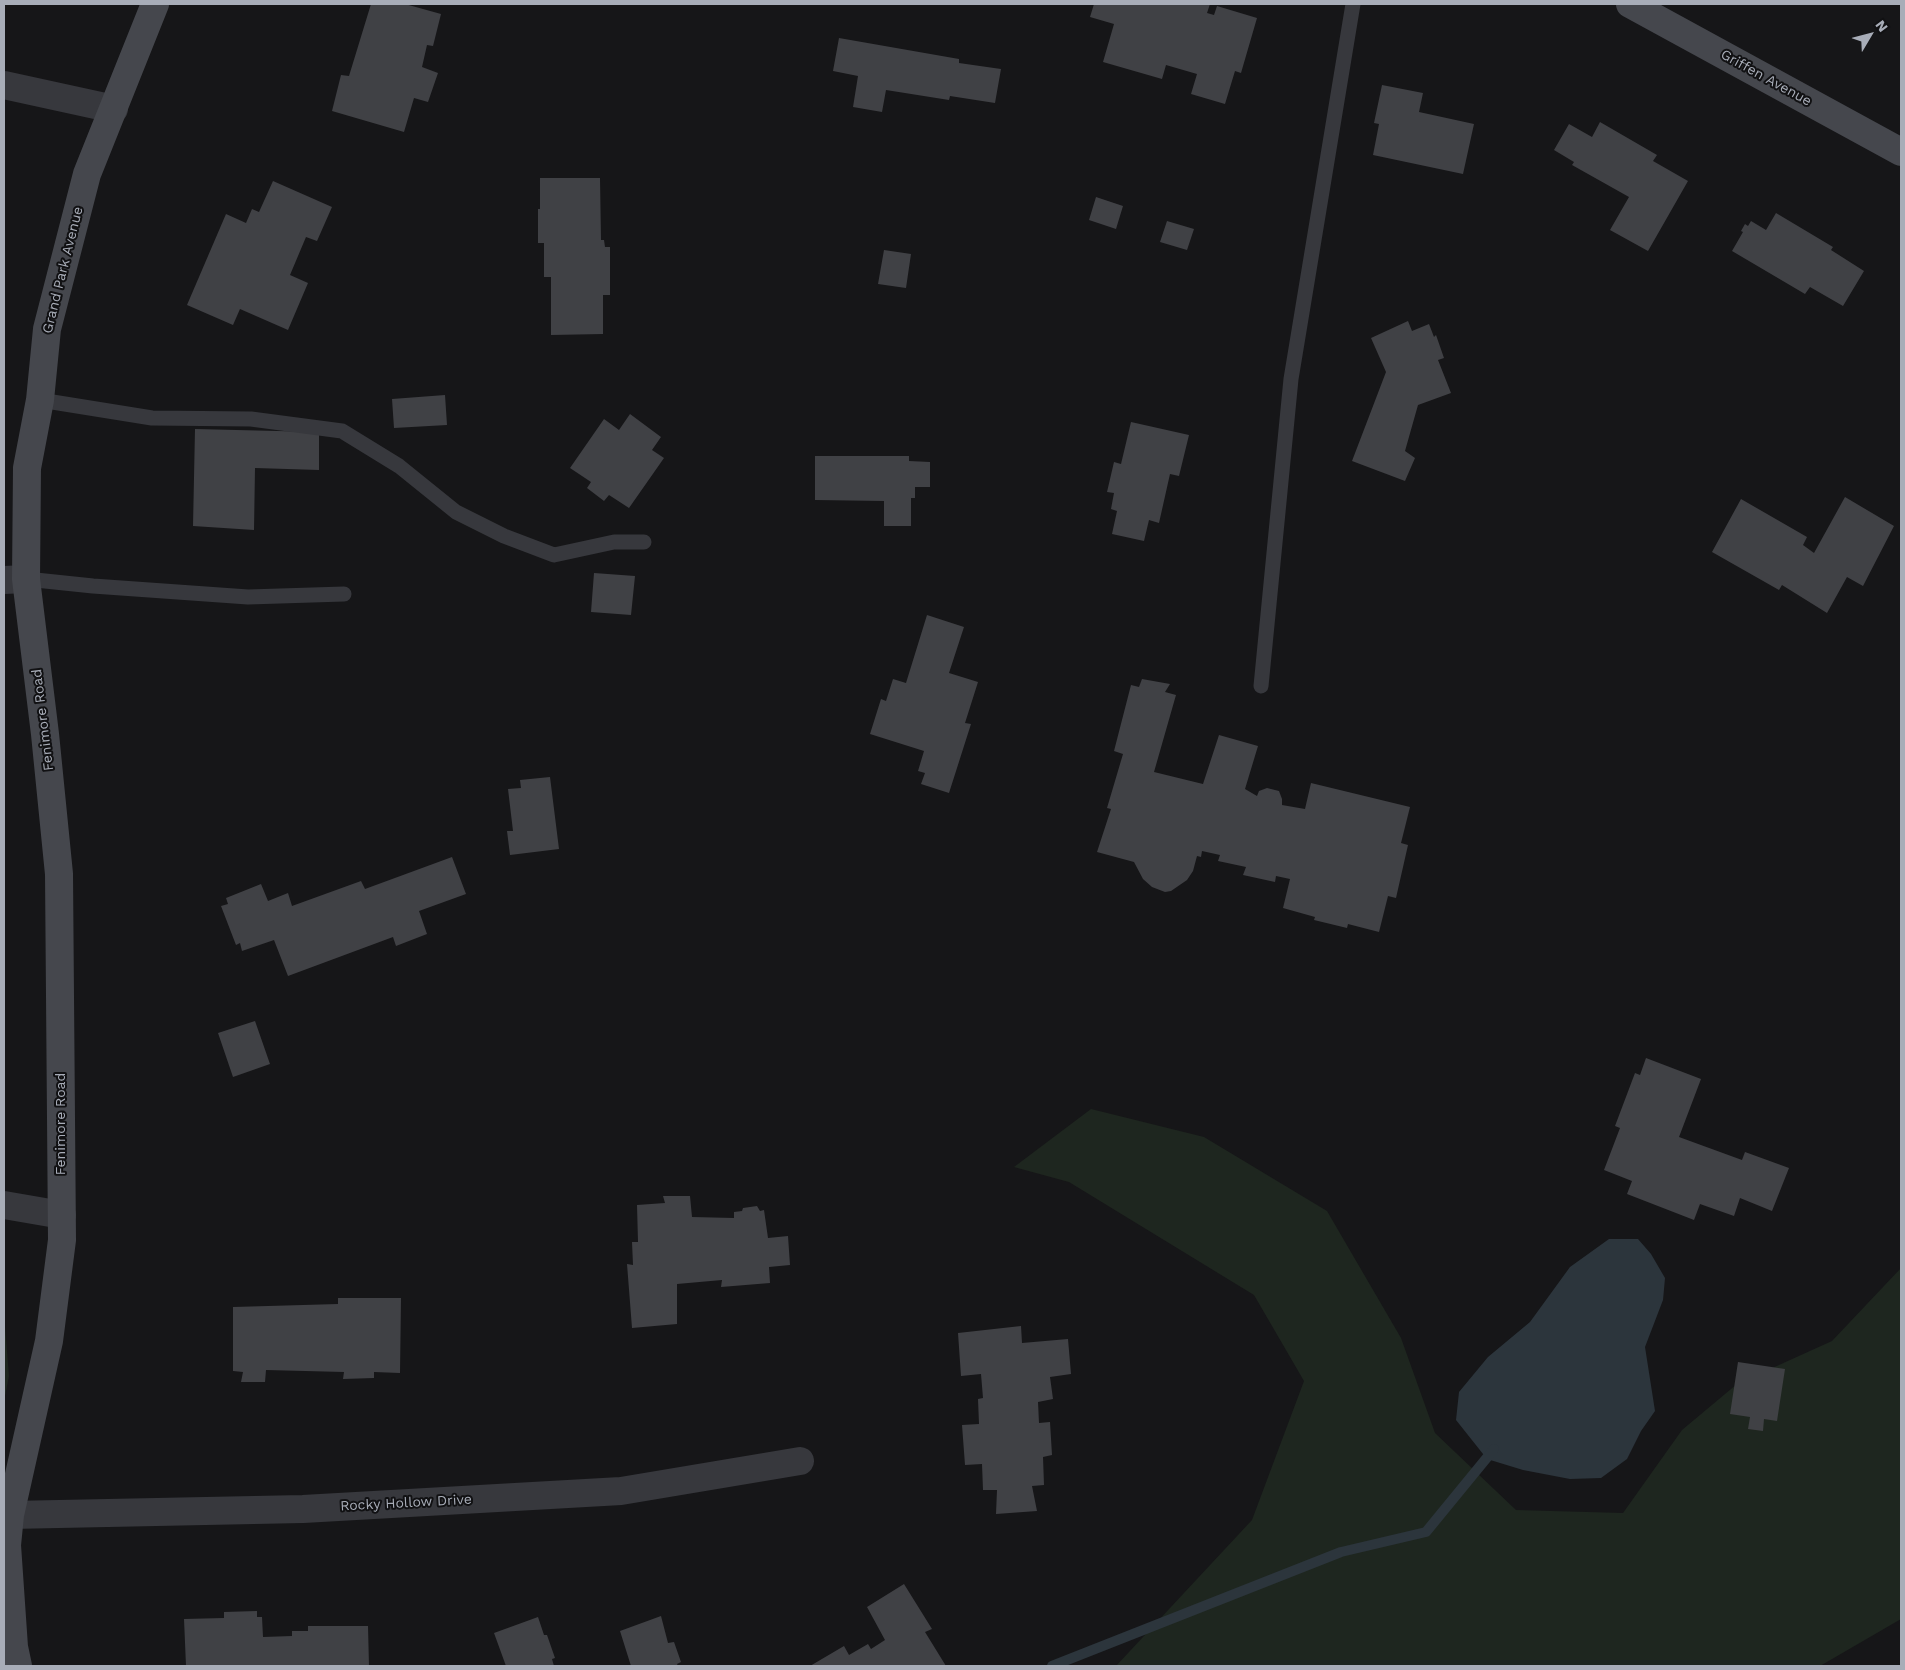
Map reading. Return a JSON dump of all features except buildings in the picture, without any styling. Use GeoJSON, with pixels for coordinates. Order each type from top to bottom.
{"type":"FeatureCollection","features":[{"type":"Feature","properties":{"kind":"street","name":"Grand Park Avenue"},"geometry":{"type":"LineString","coordinates":[[15,579],[27,468],[40,400],[47,329],[87,174],[155,4]]}},
{"type":"Feature","properties":{"kind":"street","name":"Griffen Avenue"},"geometry":{"type":"LineString","coordinates":[[1633,4],[1901,152]]}},
{"type":"Feature","properties":{"kind":"street"},"geometry":{"type":"LineString","coordinates":[[4,85],[114,108]]}},
{"type":"Feature","properties":{"kind":"street","name":"Fenimore Road"},"geometry":{"type":"LineString","coordinates":[[15,579],[45,734],[59,874],[62,1215],[62,1240],[49,1341],[10,1515],[7,1545],[14,1647],[18,1666]]}},
{"type":"Feature","properties":{"kind":"street"},"geometry":{"type":"LineString","coordinates":[[4,1205],[62,1215]]}},
{"type":"Feature","properties":{"kind":"street","name":"Rocky Hollow Drive"},"geometry":{"type":"LineString","coordinates":[[10,1515],[303,1509],[621,1491],[800,1461]]}},
{"type":"Feature","properties":{"kind":"lane"},"geometry":{"type":"LineString","coordinates":[[1261,686],[1292,379],[1353,4]]}},
{"type":"Feature","properties":{"kind":"lane"},"geometry":{"type":"LineString","coordinates":[[40,400],[152,418],[251,419],[342,431],[399,466],[456,512],[504,536],[554,554],[614,542],[644,542]]}},
{"type":"Feature","properties":{"kind":"lane"},"geometry":{"type":"LineString","coordinates":[[15,579],[248,597],[344,594]]}},
{"type":"Feature","properties":{"kind":"shaded area"},"geometry":{"type":"Polygon","coordinates":[[[1091,1109],[1204,1137],[1327,1211],[1401,1338],[1435,1433],[1516,1510],[1623,1513],[1682,1430],[1737,1384],[1832,1341],[1901,1268],[1901,1619],[1820,1666],[1116,1666],[1252,1520],[1304,1381],[1254,1295],[1069,1182],[1014,1167],[1091,1109]]]}},
{"type":"Feature","properties":{"kind":"shaded area"},"geometry":{"type":"Polygon","coordinates":[[[1609,1239],[1638,1239],[1651,1254],[1665,1278],[1663,1300],[1645,1347],[1655,1411],[1641,1431],[1627,1459],[1601,1478],[1570,1479],[1523,1470],[1487,1459],[1456,1420],[1459,1392],[1488,1357],[1530,1322],[1570,1267],[1609,1239]]]}},
{"type":"Feature","properties":{"kind":"shaded area"},"geometry":{"type":"Polygon","coordinates":[[[4,1314],[9,1376],[4,1401],[4,1314]]]}},
{"type":"Feature","properties":{"kind":"waterway"},"geometry":{"type":"LineString","coordinates":[[1052,1666],[1341,1552],[1426,1532],[1494,1449]]}}]}
